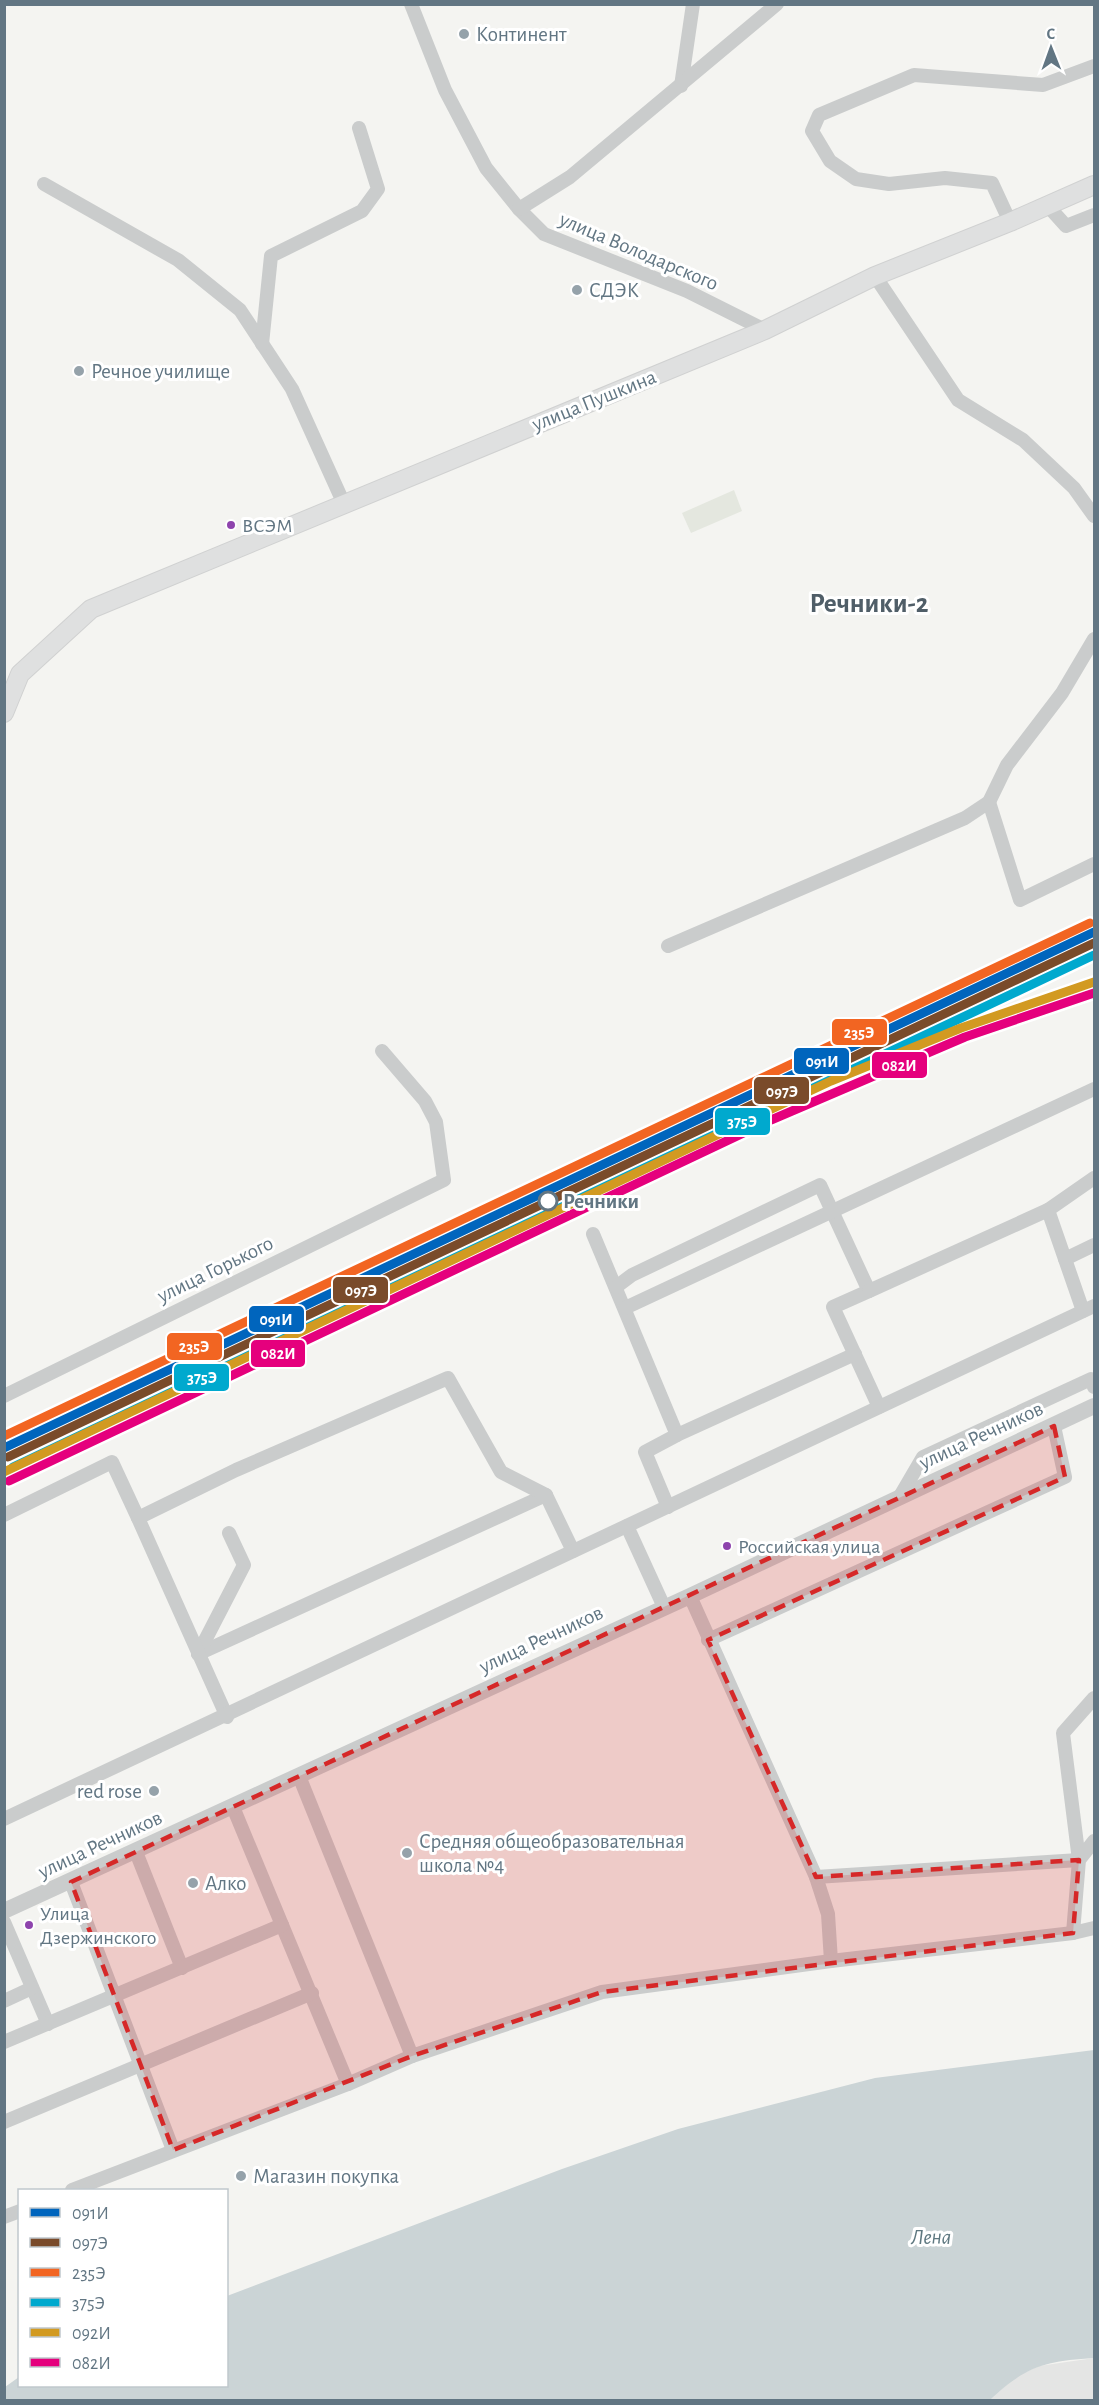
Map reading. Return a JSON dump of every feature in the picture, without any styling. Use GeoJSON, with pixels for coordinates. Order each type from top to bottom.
{"type":"FeatureCollection","features":[{"type":"Feature","properties":{"kind":"main road","name":"улица Пушкина"},"geometry":{"type":"LineString","coordinates":[[4,713],[20,674],[91,609],[765,330],[875,276],[1095,185]]}},
{"type":"Feature","properties":{"kind":"street","name":"улица Володарского"},"geometry":{"type":"LineString","coordinates":[[411,4],[445,90],[475,149],[486,168],[519,209],[544,234],[687,291],[765,330]]}},
{"type":"Feature","properties":{"kind":"street"},"geometry":{"type":"LineString","coordinates":[[681,86],[693,4]]}},
{"type":"Feature","properties":{"kind":"street"},"geometry":{"type":"LineString","coordinates":[[519,209],[570,177],[777,4]]}},
{"type":"Feature","properties":{"kind":"street"},"geometry":{"type":"LineString","coordinates":[[1010,222],[993,183],[945,178],[889,184],[856,178],[830,161],[812,131],[819,115],[914,75],[1043,85],[1095,66]]}},
{"type":"Feature","properties":{"kind":"street"},"geometry":{"type":"LineString","coordinates":[[262,344],[271,256],[362,211],[378,189],[359,128]]}},
{"type":"Feature","properties":{"kind":"street"},"geometry":{"type":"LineString","coordinates":[[44,184],[178,260],[240,310],[292,389],[344,504]]}},
{"type":"Feature","properties":{"kind":"street"},"geometry":{"type":"LineString","coordinates":[[1048,206],[1066,226],[1095,215]]}},
{"type":"Feature","properties":{"kind":"street"},"geometry":{"type":"LineString","coordinates":[[875,276],[958,400],[1023,440],[1074,488],[1095,516]]}},
{"type":"Feature","properties":{"kind":"street"},"geometry":{"type":"LineString","coordinates":[[668,946],[965,818],[988,802],[1007,765],[1062,693],[1095,639]]}},
{"type":"Feature","properties":{"kind":"street"},"geometry":{"type":"LineString","coordinates":[[988,802],[1020,900],[1095,864]]}},
{"type":"Feature","properties":{"kind":"street","name":"улица Горького"},"geometry":{"type":"LineString","coordinates":[[4,1396],[444,1180],[436,1122],[425,1101],[382,1052]]}},
{"type":"Feature","properties":{"kind":"street"},"geometry":{"type":"LineString","coordinates":[[625,1308],[1095,1089]]}},
{"type":"Feature","properties":{"kind":"street"},"geometry":{"type":"LineString","coordinates":[[879,1407],[833,1307],[1048,1210],[1095,1178]]}},
{"type":"Feature","properties":{"kind":"street"},"geometry":{"type":"LineString","coordinates":[[616,1287],[632,1275],[820,1185],[869,1291]]}},
{"type":"Feature","properties":{"kind":"street"},"geometry":{"type":"LineString","coordinates":[[4,1819],[226,1717],[1089,1308],[1065,1258],[1048,1210]]}},
{"type":"Feature","properties":{"kind":"street"},"geometry":{"type":"LineString","coordinates":[[593,1234],[677,1435]]}},
{"type":"Feature","properties":{"kind":"street"},"geometry":{"type":"LineString","coordinates":[[1065,1258],[1095,1245]]}},
{"type":"Feature","properties":{"kind":"street"},"geometry":{"type":"LineString","coordinates":[[668,1507],[645,1452],[677,1435],[855,1354]]}},
{"type":"Feature","properties":{"kind":"street"},"geometry":{"type":"LineString","coordinates":[[138,1518],[236,1470],[448,1378],[501,1472],[546,1495],[573,1551]]}},
{"type":"Feature","properties":{"kind":"street"},"geometry":{"type":"LineString","coordinates":[[899,1498],[923,1458],[1091,1379],[1095,1387]]}},
{"type":"Feature","properties":{"kind":"street","name":"улица Речников"},"geometry":{"type":"LineString","coordinates":[[4,1911],[690,1596],[1095,1406]]}},
{"type":"Feature","properties":{"kind":"street"},"geometry":{"type":"LineString","coordinates":[[708,1640],[1065,1477],[1054,1426]]}},
{"type":"Feature","properties":{"kind":"street"},"geometry":{"type":"LineString","coordinates":[[4,1515],[112,1462],[226,1717]]}},
{"type":"Feature","properties":{"kind":"street"},"geometry":{"type":"LineString","coordinates":[[198,1654],[546,1495]]}},
{"type":"Feature","properties":{"kind":"street"},"geometry":{"type":"LineString","coordinates":[[627,1526],[664,1607]]}},
{"type":"Feature","properties":{"kind":"street"},"geometry":{"type":"LineString","coordinates":[[198,1654],[244,1564],[229,1533]]}},
{"type":"Feature","properties":{"kind":"street"},"geometry":{"type":"LineString","coordinates":[[690,1596],[816,1877],[828,1914],[831,1961]]}},
{"type":"Feature","properties":{"kind":"street"},"geometry":{"type":"LineString","coordinates":[[1073,1933],[1079,1860],[1063,1733],[1095,1698]]}},
{"type":"Feature","properties":{"kind":"street"},"geometry":{"type":"LineString","coordinates":[[300,1776],[412,2056]]}},
{"type":"Feature","properties":{"kind":"street"},"geometry":{"type":"LineString","coordinates":[[233,1807],[348,2084]]}},
{"type":"Feature","properties":{"kind":"street"},"geometry":{"type":"LineString","coordinates":[[816,1877],[1079,1860],[1095,1841]]}},
{"type":"Feature","properties":{"kind":"street"},"geometry":{"type":"LineString","coordinates":[[136,1852],[182,1968]]}},
{"type":"Feature","properties":{"kind":"street"},"geometry":{"type":"LineString","coordinates":[[71,1882],[173,2150]]}},
{"type":"Feature","properties":{"kind":"street"},"geometry":{"type":"LineString","coordinates":[[4,1922],[48,2024]]}},
{"type":"Feature","properties":{"kind":"street"},"geometry":{"type":"LineString","coordinates":[[4,2042],[282,1925]]}},
{"type":"Feature","properties":{"kind":"street"},"geometry":{"type":"LineString","coordinates":[[75,2189],[348,2084],[412,2056],[602,1992],[831,1961],[1073,1933],[1095,1928]]}},
{"type":"Feature","properties":{"kind":"street"},"geometry":{"type":"LineString","coordinates":[[4,2001],[32,1988]]}},
{"type":"Feature","properties":{"kind":"street"},"geometry":{"type":"LineString","coordinates":[[4,2122],[312,1993]]}},
{"type":"Feature","properties":{"kind":"highlighted area"},"geometry":{"type":"Polygon","coordinates":[[[1054,1426],[1065,1477],[708,1640],[816,1877],[1079,1860],[1073,1933],[602,1992],[412,2056],[173,2150],[71,1882],[1054,1426]]]}},
{"type":"Feature","properties":{"kind":"shaded area"},"geometry":{"type":"Polygon","coordinates":[[[734,490],[742,511],[691,533],[682,513],[734,490]]]}},
{"type":"Feature","properties":{"kind":"shaded area"},"geometry":{"type":"Polygon","coordinates":[[[1094,2358],[1094,2400],[990,2400],[1015,2377],[1039,2366],[1094,2358]]]}},
{"type":"Feature","properties":{"kind":"water","name":"Лена"},"geometry":{"type":"Polygon","coordinates":[[[1094,2050],[1094,2358],[1062,2361],[1037,2367],[1015,2380],[990,2400],[5,2400],[5,2387],[18,2378],[18,2387],[228,2387],[228,2296],[562,2169],[678,2129],[875,2078],[1094,2050]]]}},
{"type":"Feature","properties":{"kind":"railway"},"geometry":{"type":"LineString","coordinates":[[4,1460],[914,1030],[1094,956]]}},
{"type":"Feature","properties":{"kind":"transit line","name":"235Э"},"geometry":{"type":"LineString","coordinates":[[4,1436],[1090,923]]}},
{"type":"Feature","properties":{"kind":"transit line","name":"091И"},"geometry":{"type":"LineString","coordinates":[[4,1448],[1094,932]]}},
{"type":"Feature","properties":{"kind":"transit line","name":"097Э"},"geometry":{"type":"LineString","coordinates":[[8,1457],[1094,943]]}},
{"type":"Feature","properties":{"kind":"transit line","name":"375Э"},"geometry":{"type":"LineString","coordinates":[[13,1467],[1094,955]]}},
{"type":"Feature","properties":{"kind":"transit line","name":"092И"},"geometry":{"type":"LineString","coordinates":[[4,1472],[831,1081],[961,1028],[1094,982]]}},
{"type":"Feature","properties":{"kind":"transit line","name":"082И"},"geometry":{"type":"LineString","coordinates":[[9,1481],[771,1120],[965,1037],[1094,993]]}},
{"type":"Feature","properties":{"kind":"place","name":"Континент"},"geometry":{"type":"Point","coordinates":[464,34]}},
{"type":"Feature","properties":{"kind":"place","name":"СДЭК"},"geometry":{"type":"Point","coordinates":[577,290]}},
{"type":"Feature","properties":{"kind":"place","name":"Речное училище"},"geometry":{"type":"Point","coordinates":[79,371]}},
{"type":"Feature","properties":{"kind":"place","name":"ВСЭМ"},"geometry":{"type":"Point","coordinates":[231,525]}},
{"type":"Feature","properties":{"kind":"place","name":"Речники"},"geometry":{"type":"Point","coordinates":[548,1201]}},
{"type":"Feature","properties":{"kind":"place","name":"Российская улица"},"geometry":{"type":"Point","coordinates":[727,1546]}},
{"type":"Feature","properties":{"kind":"place","name":"red rose"},"geometry":{"type":"Point","coordinates":[154,1791]}},
{"type":"Feature","properties":{"kind":"place","name":"Средняя общеобразовательная школа №4"},"geometry":{"type":"Point","coordinates":[407,1853]}},
{"type":"Feature","properties":{"kind":"place","name":"Алко"},"geometry":{"type":"Point","coordinates":[193,1883]}},
{"type":"Feature","properties":{"kind":"place","name":"Улица Дзержинского"},"geometry":{"type":"Point","coordinates":[29,1925]}},
{"type":"Feature","properties":{"kind":"place","name":"Магазин покупка"},"geometry":{"type":"Point","coordinates":[241,2176]}},
{"type":"Feature","properties":{"kind":"district","name":"Речники-2"},"geometry":{"type":"Point","coordinates":[869,603]}}]}
